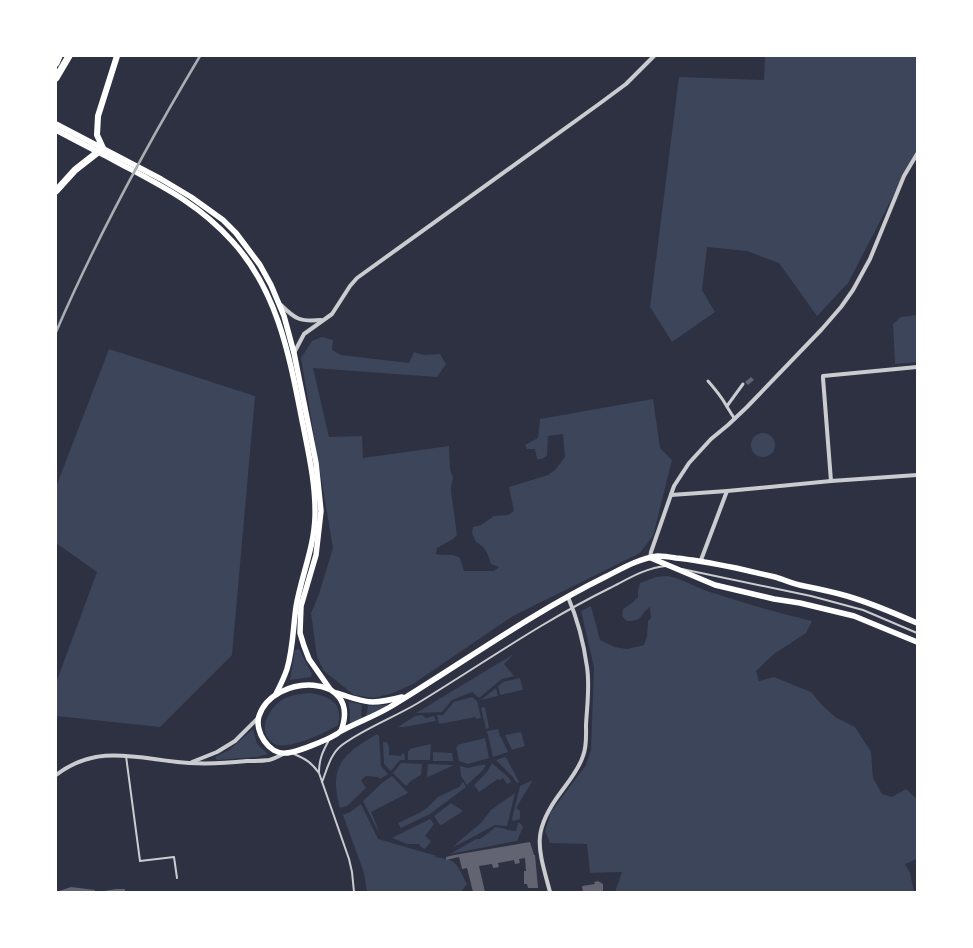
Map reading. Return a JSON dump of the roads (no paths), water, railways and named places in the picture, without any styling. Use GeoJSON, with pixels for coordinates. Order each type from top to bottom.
{"type":"FeatureCollection","features":[{"type":"Feature","properties":{"kind":"highway"},"geometry":{"type":"LineString","coordinates":[[56,63],[59,56]]}},
{"type":"Feature","properties":{"kind":"highway"},"geometry":{"type":"LineString","coordinates":[[56,78],[69,56]]}},
{"type":"Feature","properties":{"kind":"highway"},"geometry":{"type":"LineString","coordinates":[[56,191],[74,170],[104,152]]}},
{"type":"Feature","properties":{"kind":"main road"},"geometry":{"type":"LineString","coordinates":[[104,152],[97,135],[98,116],[117,56]]}},
{"type":"Feature","properties":{"kind":"main road"},"geometry":{"type":"LineString","coordinates":[[56,124],[104,152]]}},
{"type":"Feature","properties":{"kind":"main road"},"geometry":{"type":"LineString","coordinates":[[56,130],[104,152],[191,197],[223,220],[236,233],[260,265],[289,331],[316,463],[321,511],[316,555],[301,606],[300,633],[310,659],[330,690]]}},
{"type":"Feature","properties":{"kind":"main road"},"geometry":{"type":"LineString","coordinates":[[160,181],[202,212],[229,237],[242,252],[265,288],[288,349],[315,492],[315,518],[311,549],[296,606],[288,668],[276,694]]}},
{"type":"Feature","properties":{"kind":"main road"},"geometry":{"type":"LineString","coordinates":[[406,696],[384,702],[370,703],[309,684],[292,687],[276,694],[266,703],[259,717],[259,729],[264,741],[273,750],[283,754],[330,738],[390,707],[568,597],[616,572],[650,558],[660,556],[701,560],[845,595],[917,623]]}},
{"type":"Feature","properties":{"kind":"main road"},"geometry":{"type":"LineString","coordinates":[[650,558],[715,585],[854,616],[917,642]]}},
{"type":"Feature","properties":{"kind":"main road"},"geometry":{"type":"LineString","coordinates":[[337,693],[342,701],[345,713],[344,724],[341,731]]}},
{"type":"Feature","properties":{"kind":"street"},"geometry":{"type":"LineString","coordinates":[[294,353],[304,334],[332,314],[357,278],[626,84],[654,56]]}},
{"type":"Feature","properties":{"kind":"street"},"geometry":{"type":"LineString","coordinates":[[650,558],[670,495],[681,474],[699,451],[735,419],[822,329],[841,307],[855,287],[870,259],[904,176],[917,154]]}},
{"type":"Feature","properties":{"kind":"street"},"geometry":{"type":"LineString","coordinates":[[278,303],[292,317],[301,320],[323,320]]}},
{"type":"Feature","properties":{"kind":"street"},"geometry":{"type":"LineString","coordinates":[[831,481],[823,376],[917,367]]}},
{"type":"Feature","properties":{"kind":"street"},"geometry":{"type":"LineString","coordinates":[[708,381],[717,391],[727,406],[729,412],[735,419]]}},
{"type":"Feature","properties":{"kind":"street"},"geometry":{"type":"LineString","coordinates":[[727,406],[743,384]]}},
{"type":"Feature","properties":{"kind":"street"},"geometry":{"type":"LineString","coordinates":[[670,495],[917,475]]}},
{"type":"Feature","properties":{"kind":"street"},"geometry":{"type":"LineString","coordinates":[[701,560],[727,490]]}},
{"type":"Feature","properties":{"kind":"street"},"geometry":{"type":"LineString","coordinates":[[550,892],[541,858],[541,828],[550,806],[581,762],[585,750],[588,696],[587,667],[573,608],[568,597]]}},
{"type":"Feature","properties":{"kind":"street"},"geometry":{"type":"LineString","coordinates":[[189,763],[217,752],[235,741],[259,717]]}},
{"type":"Feature","properties":{"kind":"street"},"geometry":{"type":"LineString","coordinates":[[56,775],[88,758],[106,755],[126,755],[189,763],[226,763],[270,760],[283,754]]}},
{"type":"Feature","properties":{"kind":"lane"},"geometry":{"type":"LineString","coordinates":[[322,782],[331,758],[340,746],[417,703],[591,597],[655,567],[667,566],[717,575],[849,606],[917,633]]}},
{"type":"Feature","properties":{"kind":"lane"},"geometry":{"type":"LineString","coordinates":[[319,773],[319,762],[330,738]]}},
{"type":"Feature","properties":{"kind":"lane"},"geometry":{"type":"LineString","coordinates":[[292,752],[307,759],[313,764],[319,773],[349,859],[354,892]]}},
{"type":"Feature","properties":{"kind":"lane"},"geometry":{"type":"LineString","coordinates":[[126,755],[140,861],[174,857],[177,878]]}},
{"type":"Feature","properties":{"kind":"railway"},"geometry":{"type":"LineString","coordinates":[[56,332],[88,261],[106,226],[161,123],[200,56]]}}]}
